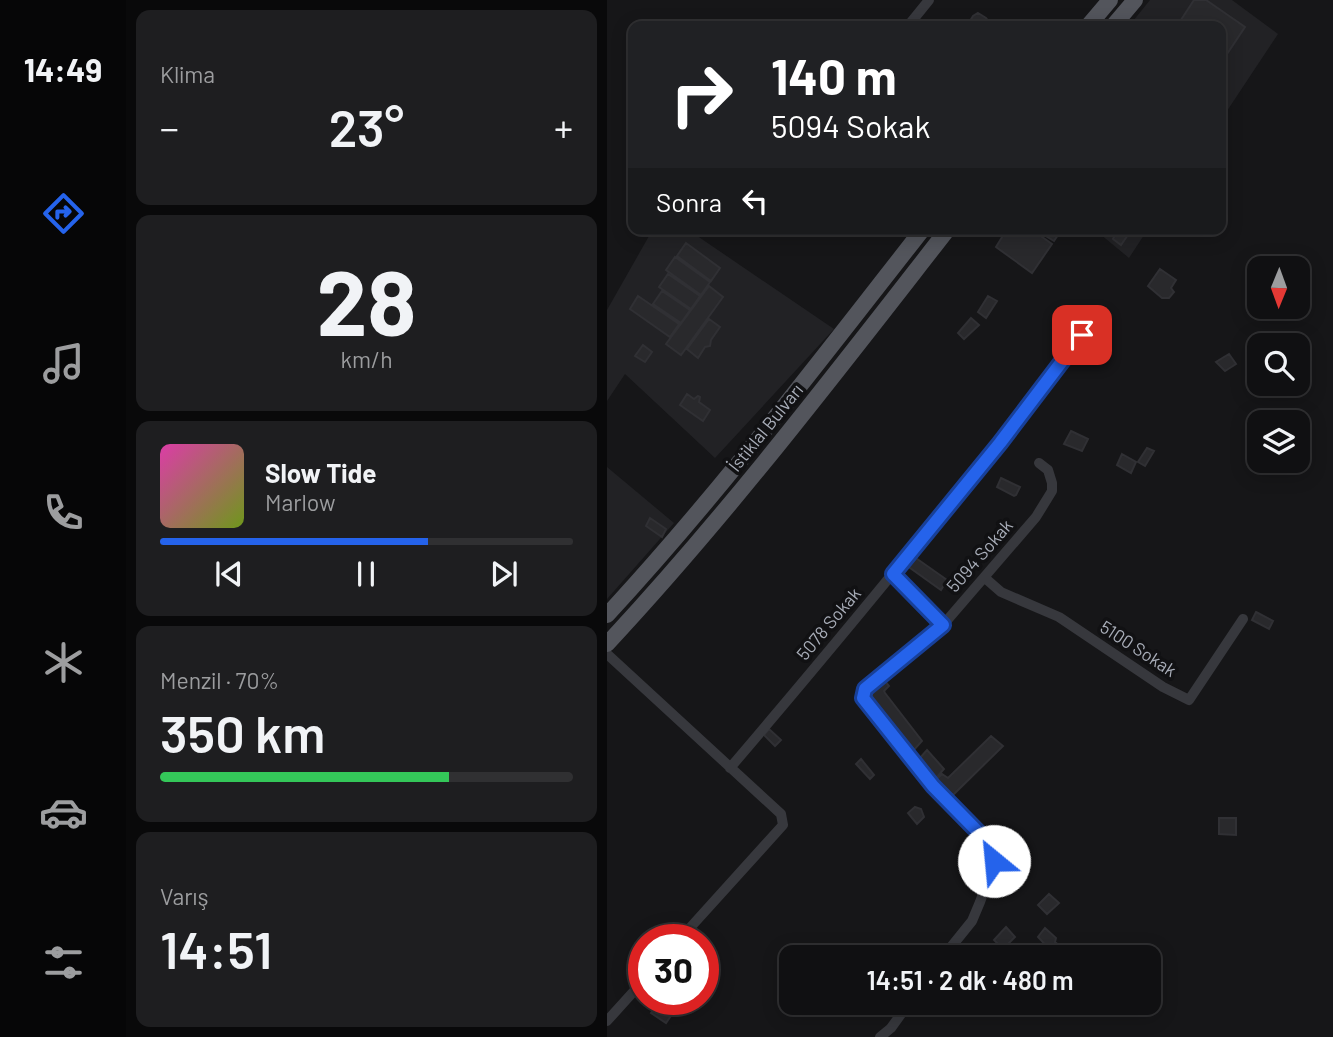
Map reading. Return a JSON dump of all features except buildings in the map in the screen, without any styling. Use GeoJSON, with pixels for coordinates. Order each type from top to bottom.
{"type":"FeatureCollection","features":[{"type":"Feature","properties":{"kind":"main road"},"geometry":{"type":"LineString","coordinates":[[1092,21],[1110,0]]}},
{"type":"Feature","properties":{"kind":"main road"},"geometry":{"type":"LineString","coordinates":[[1117,21],[1135,0]]}},
{"type":"Feature","properties":{"kind":"main road","name":"İstiklal Bulvarı"},"geometry":{"type":"LineString","coordinates":[[607,615],[656,562],[753,444],[918,235]]}},
{"type":"Feature","properties":{"kind":"main road","name":"İstiklal Bulvarı"},"geometry":{"type":"LineString","coordinates":[[607,644],[706,533],[943,235]]}},
{"type":"Feature","properties":{"kind":"street"},"geometry":{"type":"LineString","coordinates":[[912,21],[929,0]]}},
{"type":"Feature","properties":{"kind":"street","name":"5078 Sokak"},"geometry":{"type":"LineString","coordinates":[[730,768],[1000,443],[1082,335]]}},
{"type":"Feature","properties":{"kind":"street","name":"5094 Sokak"},"geometry":{"type":"LineString","coordinates":[[952,945],[976,911],[992,869],[993,854],[986,840],[933,786],[863,698],[865,689],[943,625],[1036,517],[1051,491],[1051,475],[1039,463]]}},
{"type":"Feature","properties":{"kind":"street"},"geometry":{"type":"LineString","coordinates":[[893,574],[943,625]]}},
{"type":"Feature","properties":{"kind":"street","name":"5100 Sokak"},"geometry":{"type":"LineString","coordinates":[[985,578],[1001,592],[1059,617],[1163,687],[1189,700],[1243,619]]}},
{"type":"Feature","properties":{"kind":"street"},"geometry":{"type":"LineString","coordinates":[[607,654],[781,814],[783,825],[693,924]]}},
{"type":"Feature","properties":{"kind":"street"},"geometry":{"type":"LineString","coordinates":[[607,1021],[628,997]]}},
{"type":"Feature","properties":{"kind":"street"},"geometry":{"type":"LineString","coordinates":[[880,1037],[900,1015]]}},
{"type":"Feature","properties":{"kind":"shaded area"},"geometry":{"type":"Polygon","coordinates":[[[1150,0],[1232,0],[1278,34],[1226,112],[1226,21],[1133,21],[1150,0]]]}},
{"type":"Feature","properties":{"kind":"shaded area"},"geometry":{"type":"Polygon","coordinates":[[[650,235],[696,235],[834,329],[715,458],[625,374],[607,401],[607,310],[650,235]]]}},
{"type":"Feature","properties":{"kind":"shaded area"},"geometry":{"type":"Polygon","coordinates":[[[1101,235],[1144,235],[1129,258],[1101,235]]]}},
{"type":"Feature","properties":{"kind":"shaded area"},"geometry":{"type":"Polygon","coordinates":[[[607,467],[674,523],[607,599],[607,467]]]}},
{"type":"Feature","properties":{"kind":"route"},"geometry":{"type":"LineString","coordinates":[[994,861],[986,840],[933,786],[863,698],[865,689],[943,625],[893,574],[1000,443],[1082,335]]}}]}
